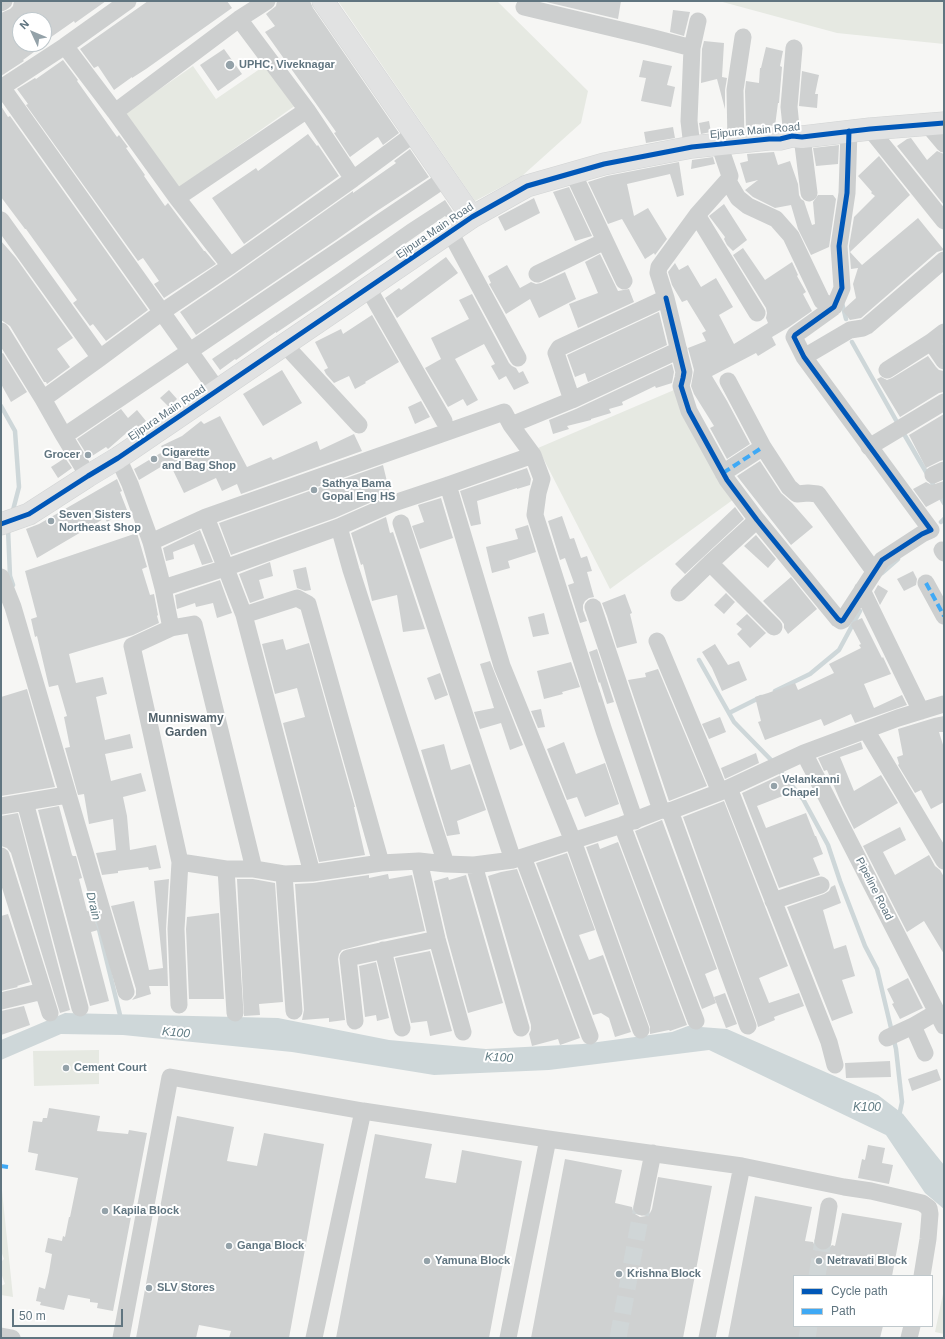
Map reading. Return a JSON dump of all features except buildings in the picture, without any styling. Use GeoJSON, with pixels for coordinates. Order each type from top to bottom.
{"type":"FeatureCollection","features":[{"type":"Feature","properties":{"kind":"street"},"geometry":{"type":"LineString","coordinates":[[128,1],[65,46],[1,87],[218,391]]}},
{"type":"Feature","properties":{"kind":"street"},"geometry":{"type":"LineString","coordinates":[[115,112],[239,19],[267,1]]}},
{"type":"Feature","properties":{"kind":"street"},"geometry":{"type":"LineString","coordinates":[[323,1],[472,217]]}},
{"type":"Feature","properties":{"kind":"street"},"geometry":{"type":"LineString","coordinates":[[524,6],[692,48]]}},
{"type":"Feature","properties":{"kind":"street"},"geometry":{"type":"LineString","coordinates":[[239,19],[307,110],[353,178]]}},
{"type":"Feature","properties":{"kind":"street"},"geometry":{"type":"LineString","coordinates":[[692,147],[689,121],[692,48],[698,21]]}},
{"type":"Feature","properties":{"kind":"street"},"geometry":{"type":"LineString","coordinates":[[743,36],[728,143],[730,176],[728,181],[697,215],[659,267],[658,273],[666,298],[684,372],[680,386],[689,412],[726,480],[757,520],[841,621],[844,620],[882,560],[922,534],[938,543]]}},
{"type":"Feature","properties":{"kind":"street"},"geometry":{"type":"LineString","coordinates":[[65,46],[177,198],[230,266]]}},
{"type":"Feature","properties":{"kind":"street"},"geometry":{"type":"LineString","coordinates":[[794,48],[789,107],[797,136],[809,193]]}},
{"type":"Feature","properties":{"kind":"street"},"geometry":{"type":"LineString","coordinates":[[177,198],[307,110]]}},
{"type":"Feature","properties":{"kind":"street"},"geometry":{"type":"LineString","coordinates":[[936,124],[944,144]]}},
{"type":"Feature","properties":{"kind":"street","name":"Ejipura Main Road"},"geometry":{"type":"LineString","coordinates":[[1,524],[29,514],[118,458],[472,217],[527,186],[604,164],[692,147],[936,124]]}},
{"type":"Feature","properties":{"kind":"street"},"geometry":{"type":"LineString","coordinates":[[860,130],[944,221]]}},
{"type":"Feature","properties":{"kind":"street"},"geometry":{"type":"LineString","coordinates":[[860,130],[847,193],[839,246],[842,288],[834,307],[794,336],[804,358],[938,543]]}},
{"type":"Feature","properties":{"kind":"street"},"geometry":{"type":"LineString","coordinates":[[43,398],[415,133]]}},
{"type":"Feature","properties":{"kind":"street"},"geometry":{"type":"LineString","coordinates":[[573,173],[624,281]]}},
{"type":"Feature","properties":{"kind":"street"},"geometry":{"type":"LineString","coordinates":[[64,436],[446,178]]}},
{"type":"Feature","properties":{"kind":"street"},"geometry":{"type":"LineString","coordinates":[[728,181],[738,198],[748,206],[776,219],[791,236],[822,302],[834,307]]}},
{"type":"Feature","properties":{"kind":"street"},"geometry":{"type":"LineString","coordinates":[[697,215],[757,313]]}},
{"type":"Feature","properties":{"kind":"street"},"geometry":{"type":"LineString","coordinates":[[1,220],[100,358]]}},
{"type":"Feature","properties":{"kind":"street"},"geometry":{"type":"LineString","coordinates":[[450,232],[518,358]]}},
{"type":"Feature","properties":{"kind":"street"},"geometry":{"type":"LineString","coordinates":[[537,274],[605,241]]}},
{"type":"Feature","properties":{"kind":"street"},"geometry":{"type":"LineString","coordinates":[[804,358],[850,330],[867,326],[944,260]]}},
{"type":"Feature","properties":{"kind":"street"},"geometry":{"type":"LineString","coordinates":[[368,288],[444,421]]}},
{"type":"Feature","properties":{"kind":"street"},"geometry":{"type":"LineString","coordinates":[[572,400],[556,353],[557,350],[666,298]]}},
{"type":"Feature","properties":{"kind":"street"},"geometry":{"type":"LineString","coordinates":[[1,331],[43,398],[88,476]]}},
{"type":"Feature","properties":{"kind":"street"},"geometry":{"type":"LineString","coordinates":[[887,370],[938,337],[944,361]]}},
{"type":"Feature","properties":{"kind":"street"},"geometry":{"type":"LineString","coordinates":[[285,345],[359,425]]}},
{"type":"Feature","properties":{"kind":"street"},"geometry":{"type":"LineString","coordinates":[[511,425],[572,400],[679,350]]}},
{"type":"Feature","properties":{"kind":"street"},"geometry":{"type":"LineString","coordinates":[[728,382],[763,447],[789,487],[797,494],[818,494],[874,571]]}},
{"type":"Feature","properties":{"kind":"street"},"geometry":{"type":"LineString","coordinates":[[869,447],[944,402]]}},
{"type":"Feature","properties":{"kind":"street"},"geometry":{"type":"LineString","coordinates":[[151,542],[206,517],[504,412],[511,425],[533,455],[542,480],[538,493],[535,515],[604,731],[628,823],[696,1021]]}},
{"type":"Feature","properties":{"kind":"street"},"geometry":{"type":"LineString","coordinates":[[723,473],[763,447]]}},
{"type":"Feature","properties":{"kind":"street"},"geometry":{"type":"LineString","coordinates":[[163,588],[226,568],[339,527],[391,504],[533,455]]}},
{"type":"Feature","properties":{"kind":"street"},"geometry":{"type":"LineString","coordinates":[[118,458],[130,484],[151,542],[163,588],[170,628]]}},
{"type":"Feature","properties":{"kind":"street"},"geometry":{"type":"LineString","coordinates":[[448,485],[502,666],[573,841],[641,1030]]}},
{"type":"Feature","properties":{"kind":"street"},"geometry":{"type":"LineString","coordinates":[[206,517],[244,615],[312,873]]}},
{"type":"Feature","properties":{"kind":"street"},"geometry":{"type":"LineString","coordinates":[[678,593],[757,520]]}},
{"type":"Feature","properties":{"kind":"street"},"geometry":{"type":"LineString","coordinates":[[401,523],[518,859],[590,1036]]}},
{"type":"Feature","properties":{"kind":"street"},"geometry":{"type":"LineString","coordinates":[[339,527],[351,570],[446,864]]}},
{"type":"Feature","properties":{"kind":"street"},"geometry":{"type":"LineString","coordinates":[[710,563],[774,627]]}},
{"type":"Feature","properties":{"kind":"street"},"geometry":{"type":"LineString","coordinates":[[1,577],[13,607],[126,992]]}},
{"type":"Feature","properties":{"kind":"street"},"geometry":{"type":"LineString","coordinates":[[926,582],[944,616]]}},
{"type":"Feature","properties":{"kind":"street"},"geometry":{"type":"LineString","coordinates":[[862,590],[921,710]]}},
{"type":"Feature","properties":{"kind":"street"},"geometry":{"type":"LineString","coordinates":[[244,615],[298,598],[308,604],[381,863]]}},
{"type":"Feature","properties":{"kind":"street"},"geometry":{"type":"LineString","coordinates":[[593,606],[665,811],[748,1026]]}},
{"type":"Feature","properties":{"kind":"street"},"geometry":{"type":"LineString","coordinates":[[179,1005],[176,929],[180,862],[132,646],[170,628],[194,624],[254,869]]}},
{"type":"Feature","properties":{"kind":"street"},"geometry":{"type":"LineString","coordinates":[[657,641],[773,901],[829,1042],[835,1065]]}},
{"type":"Feature","properties":{"kind":"street"},"geometry":{"type":"LineString","coordinates":[[180,862],[226,869],[254,869],[284,874],[312,873],[381,863],[419,861],[474,865],[518,859],[724,790],[804,753],[921,710],[944,704]]}},
{"type":"Feature","properties":{"kind":"street"},"geometry":{"type":"LineString","coordinates":[[866,730],[944,861]]}},
{"type":"Feature","properties":{"kind":"street","name":"Pipeline Road"},"geometry":{"type":"LineString","coordinates":[[804,753],[941,1019]]}},
{"type":"Feature","properties":{"kind":"street"},"geometry":{"type":"LineString","coordinates":[[1,806],[67,795]]}},
{"type":"Feature","properties":{"kind":"street"},"geometry":{"type":"LineString","coordinates":[[25,802],[80,1008]]}},
{"type":"Feature","properties":{"kind":"street"},"geometry":{"type":"LineString","coordinates":[[1,856],[50,1014]]}},
{"type":"Feature","properties":{"kind":"street"},"geometry":{"type":"LineString","coordinates":[[419,861],[437,939],[463,1032]]}},
{"type":"Feature","properties":{"kind":"street"},"geometry":{"type":"LineString","coordinates":[[474,865],[521,1028]]}},
{"type":"Feature","properties":{"kind":"street"},"geometry":{"type":"LineString","coordinates":[[226,869],[235,1013]]}},
{"type":"Feature","properties":{"kind":"street"},"geometry":{"type":"LineString","coordinates":[[284,874],[294,1011]]}},
{"type":"Feature","properties":{"kind":"street"},"geometry":{"type":"LineString","coordinates":[[773,901],[821,885]]}},
{"type":"Feature","properties":{"kind":"street"},"geometry":{"type":"LineString","coordinates":[[355,1021],[348,958],[437,939]]}},
{"type":"Feature","properties":{"kind":"street"},"geometry":{"type":"LineString","coordinates":[[383,950],[402,1028]]}},
{"type":"Feature","properties":{"kind":"street"},"geometry":{"type":"LineString","coordinates":[[1,1001],[43,991]]}},
{"type":"Feature","properties":{"kind":"street"},"geometry":{"type":"LineString","coordinates":[[887,1038],[913,1026],[941,1019]]}},
{"type":"Feature","properties":{"kind":"street"},"geometry":{"type":"LineString","coordinates":[[913,1026],[925,1053]]}},
{"type":"Feature","properties":{"kind":"street"},"geometry":{"type":"LineString","coordinates":[[121,1338],[170,1076],[363,1111],[742,1166],[844,1187],[871,1191],[922,1203],[929,1208],[930,1214],[928,1239],[922,1275]]}},
{"type":"Feature","properties":{"kind":"street"},"geometry":{"type":"LineString","coordinates":[[314,1338],[363,1111]]}},
{"type":"Feature","properties":{"kind":"street"},"geometry":{"type":"LineString","coordinates":[[508,1338],[548,1139]]}},
{"type":"Feature","properties":{"kind":"street"},"geometry":{"type":"LineString","coordinates":[[642,1207],[652,1153]]}},
{"type":"Feature","properties":{"kind":"street"},"geometry":{"type":"LineString","coordinates":[[707,1338],[742,1166]]}},
{"type":"Feature","properties":{"kind":"street"},"geometry":{"type":"LineString","coordinates":[[823,1241],[829,1206]]}},
{"type":"Feature","properties":{"kind":"street"},"geometry":{"type":"LineString","coordinates":[[909,1338],[912,1327]]}},
{"type":"Feature","properties":{"kind":"street"},"geometry":{"type":"LineString","coordinates":[[1,1336],[12,1338]]}},
{"type":"Feature","properties":{"kind":"shaded area"},"geometry":{"type":"Polygon","coordinates":[[[338,1],[497,1],[588,91],[581,123],[522,176],[475,201],[338,1]]]}},
{"type":"Feature","properties":{"kind":"shaded area"},"geometry":{"type":"Polygon","coordinates":[[[719,1],[944,1],[944,44],[837,33],[719,1]]]}},
{"type":"Feature","properties":{"kind":"shaded area"},"geometry":{"type":"Polygon","coordinates":[[[267,64],[296,105],[177,189],[124,114],[193,66],[216,99],[267,64]]]}},
{"type":"Feature","properties":{"kind":"shaded area"},"geometry":{"type":"Polygon","coordinates":[[[674,390],[734,499],[610,589],[538,448],[674,390]]]}},
{"type":"Feature","properties":{"kind":"shaded area","name":"Cement Court"},"geometry":{"type":"Polygon","coordinates":[[[99,1050],[99,1084],[34,1086],[33,1051],[99,1050]]]}},
{"type":"Feature","properties":{"kind":"shaded area"},"geometry":{"type":"Polygon","coordinates":[[[1,1181],[13,1297],[1,1295],[1,1286],[5,1284],[1,1273],[1,1262],[4,1259],[1,1251],[1,1181]]]}},
{"type":"Feature","properties":{"kind":"shaded area"},"geometry":{"type":"Polygon","coordinates":[[[944,1289],[944,1334],[935,1332],[944,1289]]]}},
{"type":"Feature","properties":{"kind":"water","name":"K100"},"geometry":{"type":"Polygon","coordinates":[[[65,1013],[278,1018],[389,1040],[486,1049],[583,1044],[672,1032],[688,1026],[727,1029],[878,1095],[903,1114],[944,1165],[944,1209],[925,1193],[886,1135],[709,1050],[549,1070],[434,1075],[292,1052],[123,1035],[61,1034],[1,1060],[1,1040],[65,1013]]]}},
{"type":"Feature","properties":{"kind":"waterway"},"geometry":{"type":"LineString","coordinates":[[842,303],[846,319]]}},
{"type":"Feature","properties":{"kind":"waterway"},"geometry":{"type":"LineString","coordinates":[[852,342],[897,422]]}},
{"type":"Feature","properties":{"kind":"waterway"},"geometry":{"type":"LineString","coordinates":[[1,406],[15,431],[19,487],[12,514]]}},
{"type":"Feature","properties":{"kind":"waterway"},"geometry":{"type":"LineString","coordinates":[[904,434],[944,503]]}},
{"type":"Feature","properties":{"kind":"waterway"},"geometry":{"type":"LineString","coordinates":[[941,522],[944,519]]}},
{"type":"Feature","properties":{"kind":"waterway"},"geometry":{"type":"LineString","coordinates":[[8,529],[10,576],[13,585]]}},
{"type":"Feature","properties":{"kind":"waterway"},"geometry":{"type":"LineString","coordinates":[[882,573],[898,559]]}},
{"type":"Feature","properties":{"kind":"waterway"},"geometry":{"type":"LineString","coordinates":[[775,691],[810,674],[839,650],[860,611]]}},
{"type":"Feature","properties":{"kind":"waterway"},"geometry":{"type":"LineString","coordinates":[[699,660],[734,722],[774,763]]}},
{"type":"Feature","properties":{"kind":"waterway"},"geometry":{"type":"LineString","coordinates":[[729,713],[761,697]]}},
{"type":"Feature","properties":{"kind":"waterway"},"geometry":{"type":"LineString","coordinates":[[778,769],[803,799],[828,845],[865,946],[877,969],[896,1049],[902,1102],[899,1116]]}},
{"type":"Feature","properties":{"kind":"waterway","name":"Drain"},"geometry":{"type":"LineString","coordinates":[[96,917],[121,1019]]}},
{"type":"Feature","properties":{"kind":"tunnel"},"geometry":{"type":"LineString","coordinates":[[618,1338],[642,1207]]}},
{"type":"Feature","properties":{"kind":"tunnel"},"geometry":{"type":"LineString","coordinates":[[817,1275],[823,1241]]}},
{"type":"Feature","properties":{"kind":"tunnel"},"geometry":{"type":"LineString","coordinates":[[807,1338],[809,1327]]}},
{"type":"Feature","properties":{"kind":"marked path"},"geometry":{"type":"LineString","coordinates":[[723,473],[763,447]]}},
{"type":"Feature","properties":{"kind":"marked path"},"geometry":{"type":"LineString","coordinates":[[926,583],[944,616]]}},
{"type":"Feature","properties":{"kind":"marked path"},"geometry":{"type":"LineString","coordinates":[[1,1166],[8,1167]]}},
{"type":"Feature","properties":{"kind":"cycle path"},"geometry":{"type":"LineString","coordinates":[[1,524],[29,514],[118,458],[472,217],[527,186],[604,164],[692,147],[780,139],[792,136],[802,137],[870,129],[944,123]]}},
{"type":"Feature","properties":{"kind":"cycle path"},"geometry":{"type":"LineString","coordinates":[[666,298],[684,372],[681,386],[689,411],[727,480],[757,520],[838,619],[841,621],[843,620],[882,560],[922,534],[931,530],[804,357],[794,337],[834,307],[842,288],[839,246],[847,193],[849,131]]}},
{"type":"Feature","properties":{"kind":"place","name":"UPHC, Viveknagar"},"geometry":{"type":"Point","coordinates":[230,65]}},
{"type":"Feature","properties":{"kind":"place","name":"Grocer"},"geometry":{"type":"Point","coordinates":[88,455]}},
{"type":"Feature","properties":{"kind":"place","name":"Cigarette and Bag Shop"},"geometry":{"type":"Point","coordinates":[154,459]}},
{"type":"Feature","properties":{"kind":"place","name":"Sathya Bama Gopal Eng HS"},"geometry":{"type":"Point","coordinates":[314,490]}},
{"type":"Feature","properties":{"kind":"place","name":"Seven Sisters Northeast Shop"},"geometry":{"type":"Point","coordinates":[51,521]}},
{"type":"Feature","properties":{"kind":"place","name":"Velankanni Chapel"},"geometry":{"type":"Point","coordinates":[774,786]}},
{"type":"Feature","properties":{"kind":"place","name":"Cement Court"},"geometry":{"type":"Point","coordinates":[66,1068]}},
{"type":"Feature","properties":{"kind":"place","name":"Kapila Block"},"geometry":{"type":"Point","coordinates":[105,1211]}},
{"type":"Feature","properties":{"kind":"place","name":"Ganga Block"},"geometry":{"type":"Point","coordinates":[229,1246]}},
{"type":"Feature","properties":{"kind":"place","name":"Yamuna Block"},"geometry":{"type":"Point","coordinates":[427,1261]}},
{"type":"Feature","properties":{"kind":"place","name":"Netravati Block"},"geometry":{"type":"Point","coordinates":[819,1261]}},
{"type":"Feature","properties":{"kind":"place","name":"Krishna Block"},"geometry":{"type":"Point","coordinates":[619,1274]}},
{"type":"Feature","properties":{"kind":"place","name":"SLV Stores"},"geometry":{"type":"Point","coordinates":[149,1288]}},
{"type":"Feature","properties":{"kind":"district","name":"Munniswamy Garden"},"geometry":{"type":"Point","coordinates":[186,726]}}]}
